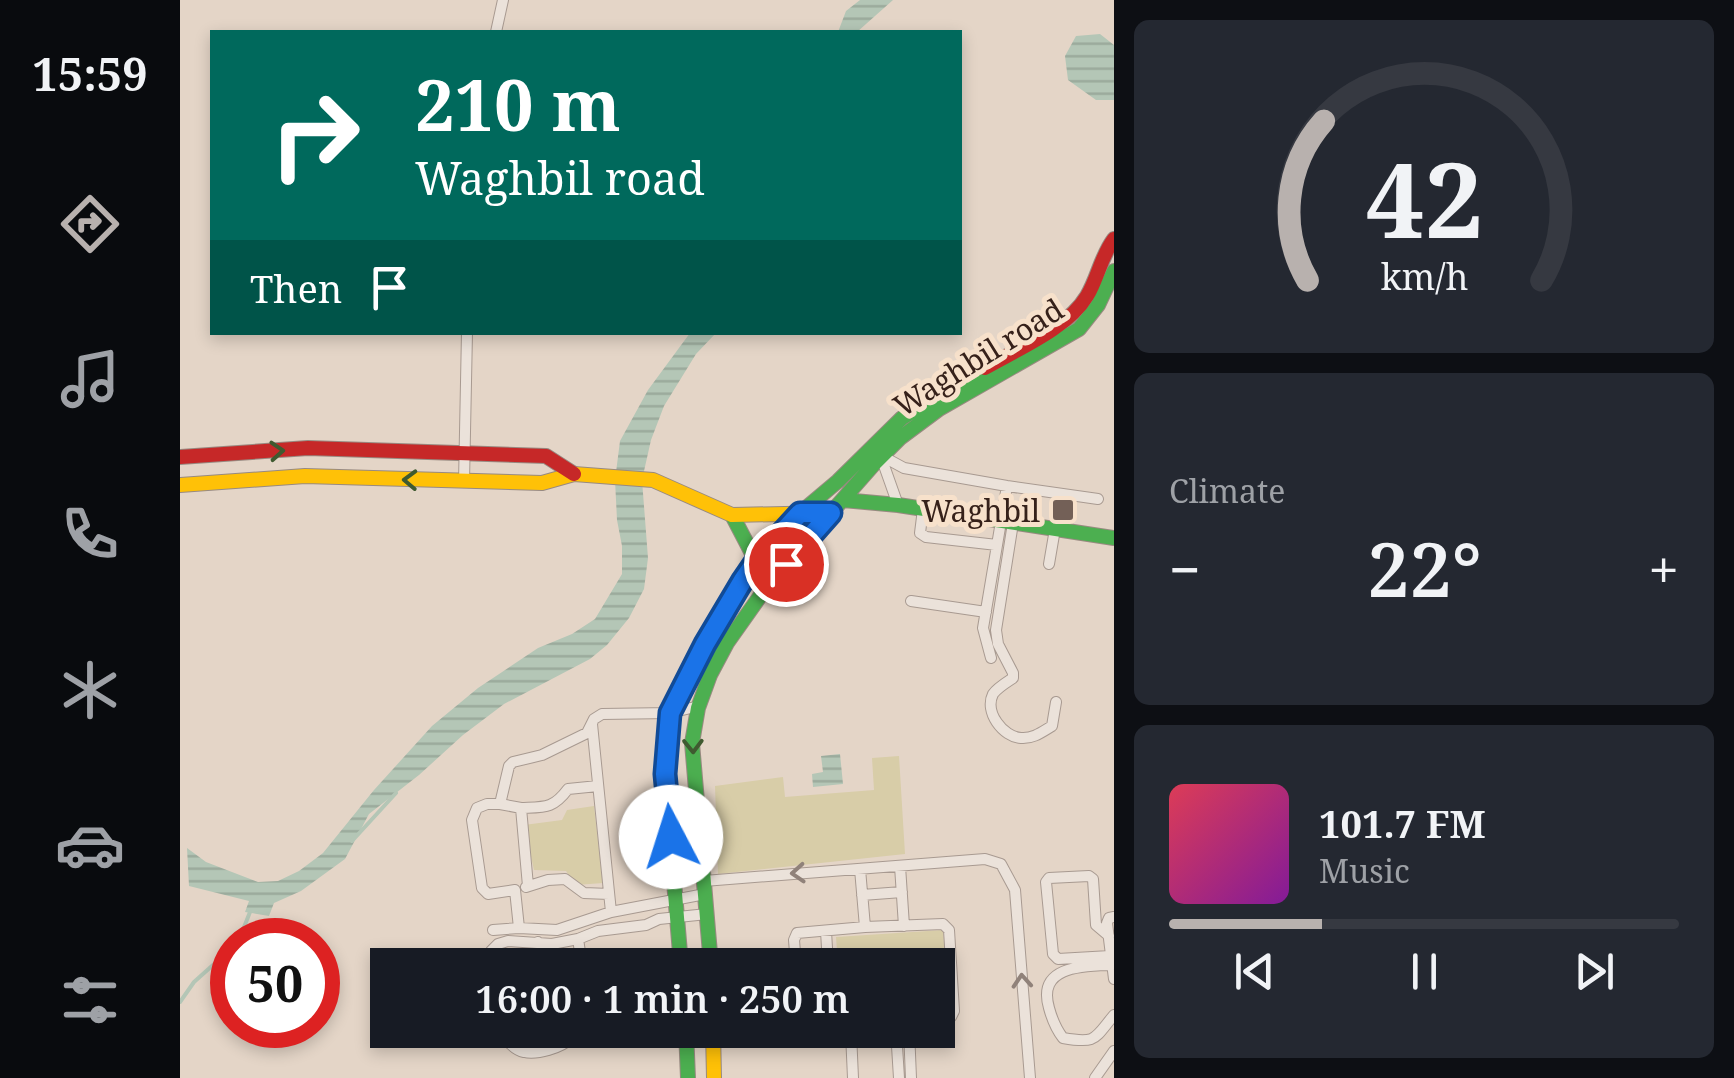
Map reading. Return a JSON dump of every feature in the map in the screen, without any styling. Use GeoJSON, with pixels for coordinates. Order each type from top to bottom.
{"type":"FeatureCollection","features":[{"type":"Feature","properties":{"kind":"main road","name":"Waghbil road"},"geometry":{"type":"LineString","coordinates":[[680,948],[665,774],[670,713],[705,644],[753,566],[800,513],[876,451],[910,430],[926,411],[1069,326],[1114,239]]}},
{"type":"Feature","properties":{"kind":"main road","name":"Waghbil road"},"geometry":{"type":"LineString","coordinates":[[1069,326],[1082,327],[1103,300],[1114,271]]}},
{"type":"Feature","properties":{"kind":"main road"},"geometry":{"type":"LineString","coordinates":[[1091,288],[1103,300]]}},
{"type":"Feature","properties":{"kind":"main road"},"geometry":{"type":"LineString","coordinates":[[180,457],[308,448],[546,456],[574,474]]}},
{"type":"Feature","properties":{"kind":"main road","name":"Waghbil road"},"geometry":{"type":"LineString","coordinates":[[710,948],[692,742],[694,720],[710,677],[734,632],[769,585],[844,500],[876,451]]}},
{"type":"Feature","properties":{"kind":"main road"},"geometry":{"type":"LineString","coordinates":[[180,486],[305,476],[542,484],[574,474],[653,480],[732,515],[831,513]]}},
{"type":"Feature","properties":{"kind":"main road"},"geometry":{"type":"LineString","coordinates":[[844,500],[1114,538]]}},
{"type":"Feature","properties":{"kind":"main road"},"geometry":{"type":"LineString","coordinates":[[732,515],[753,566],[769,585]]}},
{"type":"Feature","properties":{"kind":"main road"},"geometry":{"type":"LineString","coordinates":[[687,1048],[688,1078]]}},
{"type":"Feature","properties":{"kind":"main road"},"geometry":{"type":"LineString","coordinates":[[713,1048],[714,1078]]}},
{"type":"Feature","properties":{"kind":"main road"},"geometry":{"type":"LineString","coordinates":[[688,1055],[713,1054]]}},
{"type":"Feature","properties":{"kind":"street"},"geometry":{"type":"LineString","coordinates":[[496,30],[503,0]]}},
{"type":"Feature","properties":{"kind":"street"},"geometry":{"type":"LineString","coordinates":[[464,482],[467,335]]}},
{"type":"Feature","properties":{"kind":"street"},"geometry":{"type":"LineString","coordinates":[[876,451],[904,468],[1098,499]]}},
{"type":"Feature","properties":{"kind":"street"},"geometry":{"type":"LineString","coordinates":[[876,451],[898,505]]}},
{"type":"Feature","properties":{"kind":"street"},"geometry":{"type":"LineString","coordinates":[[1007,486],[996,630],[1013,678],[994,692],[991,706],[1002,729],[1021,738],[1052,726],[1056,702]]}},
{"type":"Feature","properties":{"kind":"street"},"geometry":{"type":"LineString","coordinates":[[923,509],[920,533],[926,537],[998,545]]}},
{"type":"Feature","properties":{"kind":"street"},"geometry":{"type":"LineString","coordinates":[[991,658],[983,628],[998,545],[1007,523]]}},
{"type":"Feature","properties":{"kind":"street"},"geometry":{"type":"LineString","coordinates":[[1049,564],[1055,529]]}},
{"type":"Feature","properties":{"kind":"street"},"geometry":{"type":"LineString","coordinates":[[910,601],[986,612]]}},
{"type":"Feature","properties":{"kind":"street"},"geometry":{"type":"LineString","coordinates":[[500,804],[512,762],[542,755],[588,733],[594,719],[602,714],[670,713],[699,706]]}},
{"type":"Feature","properties":{"kind":"street"},"geometry":{"type":"LineString","coordinates":[[592,724],[611,912]]}},
{"type":"Feature","properties":{"kind":"street"},"geometry":{"type":"LineString","coordinates":[[598,786],[568,789],[550,806],[488,804],[478,808],[472,820],[482,888],[488,894],[566,879],[584,893],[609,894]]}},
{"type":"Feature","properties":{"kind":"street"},"geometry":{"type":"LineString","coordinates":[[521,808],[528,886]]}},
{"type":"Feature","properties":{"kind":"street"},"geometry":{"type":"LineString","coordinates":[[493,930],[558,930],[611,912],[676,900],[705,888],[986,859],[1001,864],[1015,890],[1030,1078]]}},
{"type":"Feature","properties":{"kind":"street"},"geometry":{"type":"LineString","coordinates":[[900,866],[904,926]]}},
{"type":"Feature","properties":{"kind":"street"},"geometry":{"type":"LineString","coordinates":[[860,869],[865,927]]}},
{"type":"Feature","properties":{"kind":"street"},"geometry":{"type":"LineString","coordinates":[[1108,936],[1096,924],[1090,876],[1049,878],[1046,882],[1053,954],[1058,959],[1111,961]]}},
{"type":"Feature","properties":{"kind":"street"},"geometry":{"type":"LineString","coordinates":[[515,890],[519,928]]}},
{"type":"Feature","properties":{"kind":"street"},"geometry":{"type":"LineString","coordinates":[[862,895],[902,892]]}},
{"type":"Feature","properties":{"kind":"street"},"geometry":{"type":"LineString","coordinates":[[495,948],[508,941],[552,944],[659,919],[707,914]]}},
{"type":"Feature","properties":{"kind":"street"},"geometry":{"type":"LineString","coordinates":[[1114,917],[1107,922],[1114,978]]}},
{"type":"Feature","properties":{"kind":"street"},"geometry":{"type":"LineString","coordinates":[[795,948],[797,934],[943,924],[948,930],[949,948]]}},
{"type":"Feature","properties":{"kind":"street"},"geometry":{"type":"LineString","coordinates":[[826,931],[827,948]]}},
{"type":"Feature","properties":{"kind":"street"},"geometry":{"type":"LineString","coordinates":[[578,939],[579,948]]}},
{"type":"Feature","properties":{"kind":"street"},"geometry":{"type":"LineString","coordinates":[[538,942],[539,948]]}},
{"type":"Feature","properties":{"kind":"street"},"geometry":{"type":"LineString","coordinates":[[1111,961],[1066,969],[1048,984],[1046,995],[1063,1038],[1093,1040],[1114,1014]]}},
{"type":"Feature","properties":{"kind":"street"},"geometry":{"type":"LineString","coordinates":[[516,1048],[526,1053],[552,1048]]}},
{"type":"Feature","properties":{"kind":"street"},"geometry":{"type":"LineString","coordinates":[[852,1048],[853,1078]]}},
{"type":"Feature","properties":{"kind":"street"},"geometry":{"type":"LineString","coordinates":[[898,1048],[900,1078]]}},
{"type":"Feature","properties":{"kind":"street"},"geometry":{"type":"LineString","coordinates":[[910,1048],[911,1078]]}},
{"type":"Feature","properties":{"kind":"street"},"geometry":{"type":"LineString","coordinates":[[1095,1078],[1114,1051]]}},
{"type":"Feature","properties":{"kind":"shaded area"},"geometry":{"type":"Polygon","coordinates":[[[860,0],[893,0],[859,30],[839,30],[846,11],[860,0]]]}},
{"type":"Feature","properties":{"kind":"shaded area"},"geometry":{"type":"Polygon","coordinates":[[[1100,34],[1114,45],[1114,100],[1096,100],[1068,80],[1065,56],[1076,36],[1100,34]]]}},
{"type":"Feature","properties":{"kind":"shaded area"},"geometry":{"type":"Polygon","coordinates":[[[689,335],[714,335],[696,354],[664,406],[651,440],[642,480],[648,558],[644,589],[629,618],[607,645],[590,659],[504,704],[463,735],[369,814],[345,859],[301,891],[274,903],[269,916],[245,912],[249,901],[189,886],[187,848],[206,862],[258,882],[278,881],[299,871],[323,853],[432,726],[478,688],[538,648],[595,619],[622,574],[615,480],[620,441],[648,390],[689,335]]]}},
{"type":"Feature","properties":{"kind":"shaded area"},"geometry":{"type":"Polygon","coordinates":[[[840,754],[843,784],[813,787],[812,774],[823,772],[821,756],[840,754]]]}},
{"type":"Feature","properties":{"kind":"shaded area"},"geometry":{"type":"Polygon","coordinates":[[[899,756],[905,854],[718,874],[715,786],[783,777],[785,797],[874,790],[872,758],[899,756]]]}},
{"type":"Feature","properties":{"kind":"shaded area"},"geometry":{"type":"Polygon","coordinates":[[[594,806],[603,883],[576,885],[566,871],[534,870],[524,825],[562,820],[567,810],[594,806]]]}},
{"type":"Feature","properties":{"kind":"shaded area"},"geometry":{"type":"Polygon","coordinates":[[[943,930],[944,948],[837,948],[836,937],[943,930]]]}},
{"type":"Feature","properties":{"kind":"waterway"},"geometry":{"type":"LineString","coordinates":[[352,841],[396,793]]}},
{"type":"Feature","properties":{"kind":"waterway"},"geometry":{"type":"LineString","coordinates":[[248,918],[250,912]]}},
{"type":"Feature","properties":{"kind":"waterway"},"geometry":{"type":"LineString","coordinates":[[180,1002],[210,968]]}},
{"type":"Feature","properties":{"kind":"traffic: fast"},"geometry":{"type":"LineString","coordinates":[[710,948],[692,743],[698,708],[727,643],[770,582],[900,438],[939,409],[1079,329],[1098,305],[1114,271]]}},
{"type":"Feature","properties":{"kind":"traffic: fast"},"geometry":{"type":"LineString","coordinates":[[680,948],[665,774],[670,713],[705,644],[756,561],[800,513],[902,418],[985,368]]}},
{"type":"Feature","properties":{"kind":"traffic: fast"},"geometry":{"type":"LineString","coordinates":[[843,500],[1114,538]]}},
{"type":"Feature","properties":{"kind":"traffic: fast"},"geometry":{"type":"LineString","coordinates":[[732,515],[756,561]]}},
{"type":"Feature","properties":{"kind":"traffic: fast"},"geometry":{"type":"LineString","coordinates":[[687,1048],[688,1078]]}},
{"type":"Feature","properties":{"kind":"traffic: slow"},"geometry":{"type":"LineString","coordinates":[[180,485],[305,476],[542,483],[574,474],[653,480],[732,515],[831,513]]}},
{"type":"Feature","properties":{"kind":"traffic: slow"},"geometry":{"type":"LineString","coordinates":[[713,1048],[714,1078]]}},
{"type":"Feature","properties":{"kind":"traffic: jam"},"geometry":{"type":"LineString","coordinates":[[985,368],[1041,337],[1079,308],[1114,239]]}},
{"type":"Feature","properties":{"kind":"traffic: jam"},"geometry":{"type":"LineString","coordinates":[[180,457],[308,448],[546,456],[574,474]]}},
{"type":"Feature","properties":{"kind":"place","name":"Waghbil"},"geometry":{"type":"Point","coordinates":[1063,510]}},
{"type":"Feature","properties":{"kind":"route"},"geometry":{"type":"LineString","coordinates":[[671,837],[665,774],[670,713],[705,644],[756,561],[800,513],[831,513],[786,564]]}}]}
